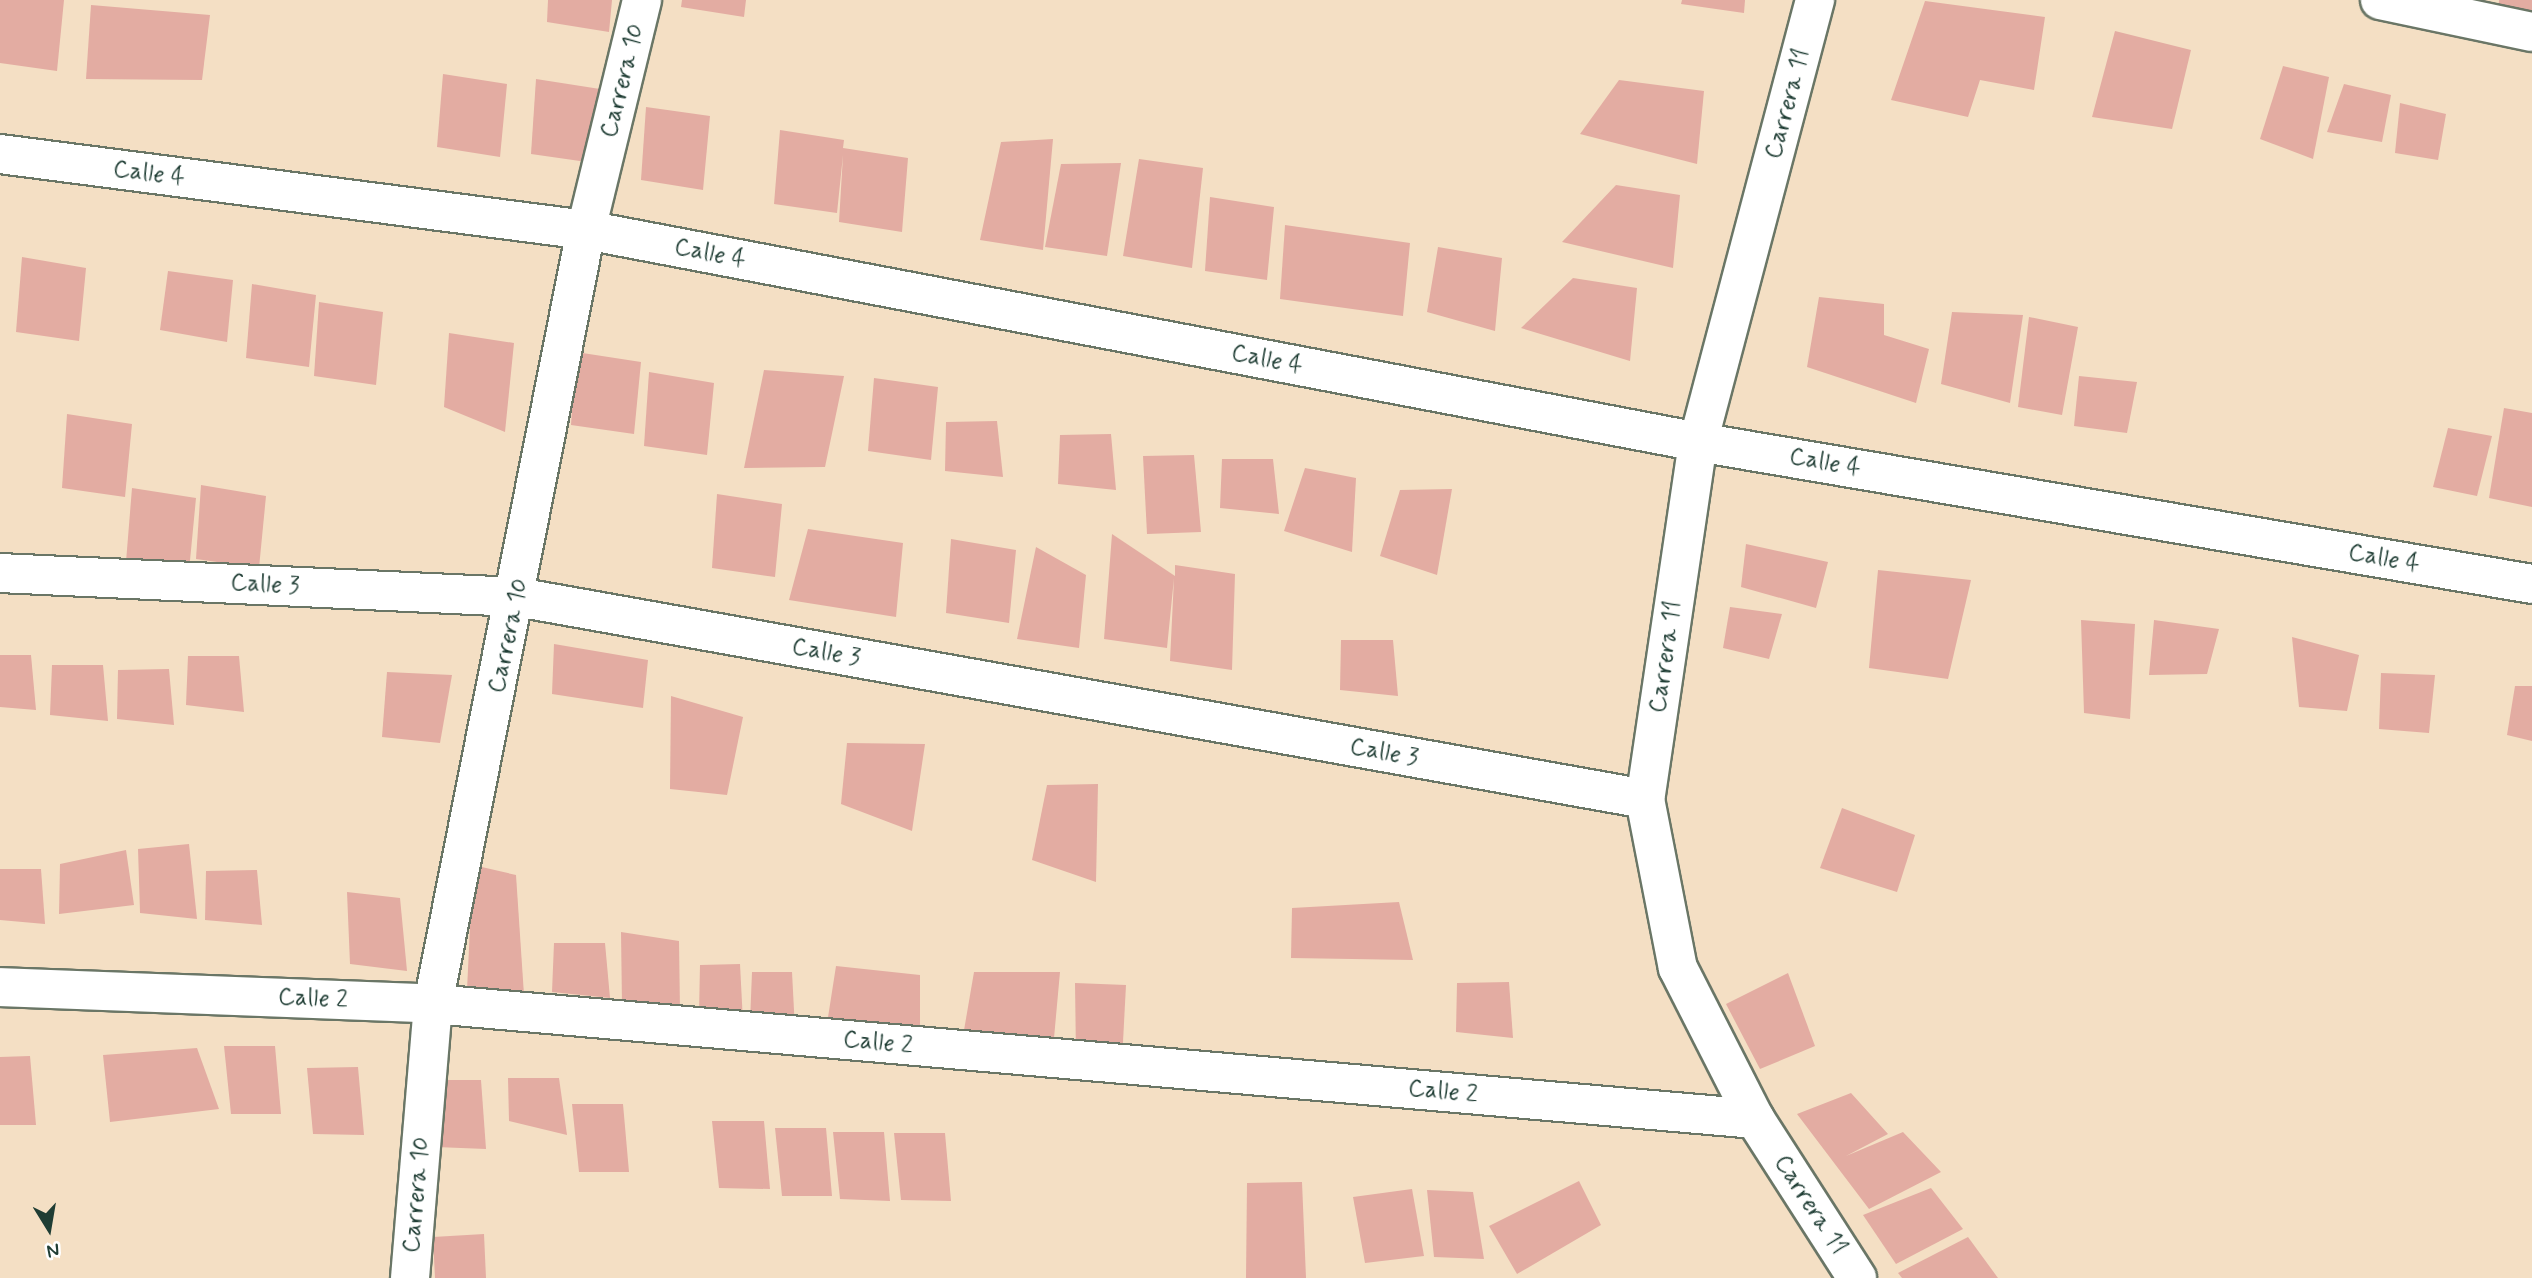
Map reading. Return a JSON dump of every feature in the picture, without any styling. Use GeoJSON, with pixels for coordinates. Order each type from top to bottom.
{"type":"FeatureCollection","features":[{"type":"Feature","properties":{"kind":"street","name":"Carrera 10"},"geometry":{"type":"LineString","coordinates":[[410,1278],[433,1003],[517,597],[586,230],[642,0]]}},
{"type":"Feature","properties":{"kind":"street","name":"Carrera 11"},"geometry":{"type":"LineString","coordinates":[[1815,0],[1698,442],[1645,799],[1678,968],[1755,1119],[1857,1278]]}},
{"type":"Feature","properties":{"kind":"street"},"geometry":{"type":"LineString","coordinates":[[2380,0],[2532,32]]}},
{"type":"Feature","properties":{"kind":"street","name":"Calle 4"},"geometry":{"type":"LineString","coordinates":[[0,154],[586,230],[1698,442],[2532,584]]}},
{"type":"Feature","properties":{"kind":"street","name":"Calle 3"},"geometry":{"type":"LineString","coordinates":[[0,573],[517,597],[1645,799]]}},
{"type":"Feature","properties":{"kind":"street","name":"Calle 2"},"geometry":{"type":"LineString","coordinates":[[0,987],[433,1003],[1755,1119]]}},
{"type":"Feature","properties":{"kind":"building"},"geometry":{"type":"Polygon","coordinates":[[[0,0],[64,0],[57,71],[0,63],[0,0]]]}},
{"type":"Feature","properties":{"kind":"building"},"geometry":{"type":"Polygon","coordinates":[[[548,0],[612,0],[609,32],[547,22],[548,0]]]}},
{"type":"Feature","properties":{"kind":"building"},"geometry":{"type":"Polygon","coordinates":[[[682,0],[746,0],[744,17],[681,7],[682,0]]]}},
{"type":"Feature","properties":{"kind":"building"},"geometry":{"type":"Polygon","coordinates":[[[1682,0],[1745,0],[1744,13],[1681,4],[1682,0]]]}},
{"type":"Feature","properties":{"kind":"building"},"geometry":{"type":"Polygon","coordinates":[[[2499,0],[2532,0],[2532,22],[2498,15],[2499,0]]]}},
{"type":"Feature","properties":{"kind":"building"},"geometry":{"type":"Polygon","coordinates":[[[1925,1],[2045,17],[2034,90],[1980,80],[1968,117],[1891,100],[1925,1]]]}},
{"type":"Feature","properties":{"kind":"building"},"geometry":{"type":"Polygon","coordinates":[[[91,5],[210,15],[202,80],[86,79],[91,5]]]}},
{"type":"Feature","properties":{"kind":"building"},"geometry":{"type":"Polygon","coordinates":[[[2115,31],[2191,50],[2172,129],[2092,117],[2115,31]]]}},
{"type":"Feature","properties":{"kind":"building"},"geometry":{"type":"Polygon","coordinates":[[[2283,66],[2329,77],[2313,159],[2260,139],[2283,66]]]}},
{"type":"Feature","properties":{"kind":"building"},"geometry":{"type":"Polygon","coordinates":[[[443,74],[507,84],[500,157],[437,147],[443,74]]]}},
{"type":"Feature","properties":{"kind":"building"},"geometry":{"type":"Polygon","coordinates":[[[536,79],[600,89],[594,163],[531,154],[536,79]]]}},
{"type":"Feature","properties":{"kind":"building"},"geometry":{"type":"Polygon","coordinates":[[[1619,80],[1704,91],[1697,164],[1580,134],[1619,80]]]}},
{"type":"Feature","properties":{"kind":"building"},"geometry":{"type":"Polygon","coordinates":[[[2344,84],[2391,95],[2382,142],[2327,132],[2344,84]]]}},
{"type":"Feature","properties":{"kind":"building"},"geometry":{"type":"Polygon","coordinates":[[[2400,103],[2446,114],[2438,160],[2395,153],[2400,103]]]}},
{"type":"Feature","properties":{"kind":"building"},"geometry":{"type":"Polygon","coordinates":[[[646,107],[710,116],[703,190],[641,180],[646,107]]]}},
{"type":"Feature","properties":{"kind":"building"},"geometry":{"type":"Polygon","coordinates":[[[780,130],[844,140],[843,148],[908,158],[902,232],[839,222],[843,155],[837,213],[774,204],[780,130]]]}},
{"type":"Feature","properties":{"kind":"building"},"geometry":{"type":"Polygon","coordinates":[[[1053,139],[1043,250],[980,240],[1001,142],[1053,139]]]}},
{"type":"Feature","properties":{"kind":"building"},"geometry":{"type":"Polygon","coordinates":[[[1139,159],[1203,168],[1192,268],[1123,256],[1139,159]]]}},
{"type":"Feature","properties":{"kind":"building"},"geometry":{"type":"Polygon","coordinates":[[[1121,163],[1107,256],[1045,247],[1061,164],[1121,163]]]}},
{"type":"Feature","properties":{"kind":"building"},"geometry":{"type":"Polygon","coordinates":[[[1616,185],[1680,195],[1673,268],[1562,242],[1616,185]]]}},
{"type":"Feature","properties":{"kind":"building"},"geometry":{"type":"Polygon","coordinates":[[[1210,197],[1274,207],[1267,280],[1205,271],[1210,197]]]}},
{"type":"Feature","properties":{"kind":"building"},"geometry":{"type":"Polygon","coordinates":[[[1285,225],[1410,243],[1403,316],[1280,299],[1285,225]]]}},
{"type":"Feature","properties":{"kind":"building"},"geometry":{"type":"Polygon","coordinates":[[[1438,247],[1502,258],[1495,331],[1427,312],[1438,247]]]}},
{"type":"Feature","properties":{"kind":"building"},"geometry":{"type":"Polygon","coordinates":[[[22,257],[86,268],[79,341],[16,332],[22,257]]]}},
{"type":"Feature","properties":{"kind":"building"},"geometry":{"type":"Polygon","coordinates":[[[168,271],[233,280],[227,342],[160,330],[168,271]]]}},
{"type":"Feature","properties":{"kind":"building"},"geometry":{"type":"Polygon","coordinates":[[[1573,278],[1637,288],[1630,361],[1521,328],[1573,278]]]}},
{"type":"Feature","properties":{"kind":"building"},"geometry":{"type":"Polygon","coordinates":[[[252,284],[316,295],[309,367],[246,358],[252,284]]]}},
{"type":"Feature","properties":{"kind":"building"},"geometry":{"type":"Polygon","coordinates":[[[1819,297],[1884,304],[1884,335],[1929,349],[1916,403],[1807,367],[1819,297]]]}},
{"type":"Feature","properties":{"kind":"building"},"geometry":{"type":"Polygon","coordinates":[[[319,302],[383,312],[376,385],[314,376],[319,302]]]}},
{"type":"Feature","properties":{"kind":"building"},"geometry":{"type":"Polygon","coordinates":[[[1952,312],[2023,315],[2010,403],[1941,384],[1952,312]]]}},
{"type":"Feature","properties":{"kind":"building"},"geometry":{"type":"Polygon","coordinates":[[[2029,317],[2078,327],[2062,415],[2018,407],[2029,317]]]}},
{"type":"Feature","properties":{"kind":"building"},"geometry":{"type":"Polygon","coordinates":[[[449,333],[514,343],[505,432],[444,407],[449,333]]]}},
{"type":"Feature","properties":{"kind":"building"},"geometry":{"type":"Polygon","coordinates":[[[576,352],[641,362],[634,434],[571,425],[576,352]]]}},
{"type":"Feature","properties":{"kind":"building"},"geometry":{"type":"Polygon","coordinates":[[[764,370],[844,376],[825,467],[744,468],[764,370]]]}},
{"type":"Feature","properties":{"kind":"building"},"geometry":{"type":"Polygon","coordinates":[[[649,372],[714,383],[707,455],[644,446],[649,372]]]}},
{"type":"Feature","properties":{"kind":"building"},"geometry":{"type":"Polygon","coordinates":[[[2079,376],[2137,382],[2127,433],[2074,426],[2079,376]]]}},
{"type":"Feature","properties":{"kind":"building"},"geometry":{"type":"Polygon","coordinates":[[[874,378],[938,387],[931,460],[868,451],[874,378]]]}},
{"type":"Feature","properties":{"kind":"building"},"geometry":{"type":"Polygon","coordinates":[[[2504,408],[2532,413],[2532,507],[2489,498],[2504,408]]]}},
{"type":"Feature","properties":{"kind":"building"},"geometry":{"type":"Polygon","coordinates":[[[67,414],[132,424],[125,497],[62,488],[67,414]]]}},
{"type":"Feature","properties":{"kind":"building"},"geometry":{"type":"Polygon","coordinates":[[[997,421],[1003,477],[945,471],[946,422],[997,421]]]}},
{"type":"Feature","properties":{"kind":"building"},"geometry":{"type":"Polygon","coordinates":[[[2448,428],[2492,436],[2477,496],[2433,487],[2448,428]]]}},
{"type":"Feature","properties":{"kind":"building"},"geometry":{"type":"Polygon","coordinates":[[[1111,434],[1116,490],[1058,484],[1060,435],[1111,434]]]}},
{"type":"Feature","properties":{"kind":"building"},"geometry":{"type":"Polygon","coordinates":[[[1194,455],[1201,532],[1147,534],[1143,456],[1194,455]]]}},
{"type":"Feature","properties":{"kind":"building"},"geometry":{"type":"Polygon","coordinates":[[[1222,459],[1273,459],[1279,514],[1220,508],[1222,459]]]}},
{"type":"Feature","properties":{"kind":"building"},"geometry":{"type":"Polygon","coordinates":[[[1305,468],[1356,478],[1352,552],[1284,531],[1305,468]]]}},
{"type":"Feature","properties":{"kind":"building"},"geometry":{"type":"Polygon","coordinates":[[[201,485],[266,496],[259,568],[196,559],[201,485]]]}},
{"type":"Feature","properties":{"kind":"building"},"geometry":{"type":"Polygon","coordinates":[[[132,488],[196,498],[189,571],[126,562],[132,488]]]}},
{"type":"Feature","properties":{"kind":"building"},"geometry":{"type":"Polygon","coordinates":[[[1452,489],[1437,575],[1380,556],[1400,490],[1452,489]]]}},
{"type":"Feature","properties":{"kind":"building"},"geometry":{"type":"Polygon","coordinates":[[[717,494],[782,504],[775,577],[712,568],[717,494]]]}},
{"type":"Feature","properties":{"kind":"building"},"geometry":{"type":"Polygon","coordinates":[[[808,529],[903,543],[896,617],[789,600],[808,529]]]}},
{"type":"Feature","properties":{"kind":"building"},"geometry":{"type":"Polygon","coordinates":[[[1112,534],[1175,576],[1175,565],[1235,574],[1232,670],[1170,661],[1174,578],[1167,648],[1104,639],[1112,534]]]}},
{"type":"Feature","properties":{"kind":"building"},"geometry":{"type":"Polygon","coordinates":[[[951,539],[1016,550],[1009,623],[946,613],[951,539]]]}},
{"type":"Feature","properties":{"kind":"building"},"geometry":{"type":"Polygon","coordinates":[[[1746,544],[1828,562],[1816,608],[1741,587],[1746,544]]]}},
{"type":"Feature","properties":{"kind":"building"},"geometry":{"type":"Polygon","coordinates":[[[1036,547],[1086,575],[1079,648],[1017,639],[1036,547]]]}},
{"type":"Feature","properties":{"kind":"building"},"geometry":{"type":"Polygon","coordinates":[[[1878,570],[1971,580],[1948,679],[1869,668],[1878,570]]]}},
{"type":"Feature","properties":{"kind":"building"},"geometry":{"type":"Polygon","coordinates":[[[1730,607],[1782,614],[1769,659],[1723,648],[1730,607]]]}},
{"type":"Feature","properties":{"kind":"building"},"geometry":{"type":"Polygon","coordinates":[[[2081,620],[2135,624],[2130,719],[2084,713],[2081,620]]]}},
{"type":"Feature","properties":{"kind":"building"},"geometry":{"type":"Polygon","coordinates":[[[2154,620],[2219,629],[2207,674],[2149,675],[2154,620]]]}},
{"type":"Feature","properties":{"kind":"building"},"geometry":{"type":"Polygon","coordinates":[[[2292,637],[2359,655],[2347,711],[2299,707],[2292,637]]]}},
{"type":"Feature","properties":{"kind":"building"},"geometry":{"type":"Polygon","coordinates":[[[1341,640],[1393,640],[1398,696],[1340,690],[1341,640]]]}},
{"type":"Feature","properties":{"kind":"building"},"geometry":{"type":"Polygon","coordinates":[[[554,644],[648,660],[643,708],[552,694],[554,644]]]}},
{"type":"Feature","properties":{"kind":"building"},"geometry":{"type":"Polygon","coordinates":[[[0,655],[31,655],[36,710],[0,707],[0,655]]]}},
{"type":"Feature","properties":{"kind":"building"},"geometry":{"type":"Polygon","coordinates":[[[188,656],[239,656],[244,712],[186,705],[188,656]]]}},
{"type":"Feature","properties":{"kind":"building"},"geometry":{"type":"Polygon","coordinates":[[[52,665],[103,665],[108,721],[50,715],[52,665]]]}},
{"type":"Feature","properties":{"kind":"building"},"geometry":{"type":"Polygon","coordinates":[[[169,669],[174,725],[117,719],[118,670],[169,669]]]}},
{"type":"Feature","properties":{"kind":"building"},"geometry":{"type":"Polygon","coordinates":[[[387,672],[452,675],[440,743],[382,737],[387,672]]]}},
{"type":"Feature","properties":{"kind":"building"},"geometry":{"type":"Polygon","coordinates":[[[2381,673],[2435,675],[2429,733],[2379,729],[2381,673]]]}},
{"type":"Feature","properties":{"kind":"building"},"geometry":{"type":"Polygon","coordinates":[[[2515,686],[2532,686],[2532,741],[2507,735],[2515,686]]]}},
{"type":"Feature","properties":{"kind":"building"},"geometry":{"type":"Polygon","coordinates":[[[671,696],[743,717],[727,795],[670,789],[671,696]]]}},
{"type":"Feature","properties":{"kind":"building"},"geometry":{"type":"Polygon","coordinates":[[[847,743],[925,744],[912,831],[841,804],[847,743]]]}},
{"type":"Feature","properties":{"kind":"building"},"geometry":{"type":"Polygon","coordinates":[[[1098,784],[1096,882],[1032,860],[1047,785],[1098,784]]]}},
{"type":"Feature","properties":{"kind":"building"},"geometry":{"type":"Polygon","coordinates":[[[1842,808],[1915,835],[1897,892],[1820,868],[1842,808]]]}},
{"type":"Feature","properties":{"kind":"building"},"geometry":{"type":"Polygon","coordinates":[[[189,844],[197,919],[140,913],[138,849],[189,844]]]}},
{"type":"Feature","properties":{"kind":"building"},"geometry":{"type":"Polygon","coordinates":[[[126,850],[134,905],[59,914],[60,864],[126,850]]]}},
{"type":"Feature","properties":{"kind":"building"},"geometry":{"type":"Polygon","coordinates":[[[473,865],[516,875],[524,995],[467,990],[473,865]]]}},
{"type":"Feature","properties":{"kind":"building"},"geometry":{"type":"Polygon","coordinates":[[[0,869],[41,869],[45,924],[0,920],[0,869]]]}},
{"type":"Feature","properties":{"kind":"building"},"geometry":{"type":"Polygon","coordinates":[[[257,870],[262,925],[205,920],[206,871],[257,870]]]}},
{"type":"Feature","properties":{"kind":"building"},"geometry":{"type":"Polygon","coordinates":[[[347,892],[400,898],[407,971],[350,964],[347,892]]]}},
{"type":"Feature","properties":{"kind":"building"},"geometry":{"type":"Polygon","coordinates":[[[1399,902],[1413,960],[1291,958],[1292,908],[1399,902]]]}},
{"type":"Feature","properties":{"kind":"building"},"geometry":{"type":"Polygon","coordinates":[[[621,932],[679,941],[680,1011],[622,1005],[621,932]]]}},
{"type":"Feature","properties":{"kind":"building"},"geometry":{"type":"Polygon","coordinates":[[[554,943],[605,943],[610,998],[552,992],[554,943]]]}},
{"type":"Feature","properties":{"kind":"building"},"geometry":{"type":"Polygon","coordinates":[[[740,964],[743,1022],[699,1014],[700,965],[740,964]]]}},
{"type":"Feature","properties":{"kind":"building"},"geometry":{"type":"Polygon","coordinates":[[[836,966],[920,975],[920,1040],[826,1030],[836,966]]]}},
{"type":"Feature","properties":{"kind":"building"},"geometry":{"type":"Polygon","coordinates":[[[752,972],[792,972],[795,1029],[750,1022],[752,972]]]}},
{"type":"Feature","properties":{"kind":"building"},"geometry":{"type":"Polygon","coordinates":[[[974,972],[1060,972],[1054,1038],[963,1036],[974,972]]]}},
{"type":"Feature","properties":{"kind":"building"},"geometry":{"type":"Polygon","coordinates":[[[1788,973],[1815,1046],[1760,1069],[1726,1004],[1788,973]]]}},
{"type":"Feature","properties":{"kind":"building"},"geometry":{"type":"Polygon","coordinates":[[[1509,982],[1513,1038],[1456,1032],[1457,983],[1509,982]]]}},
{"type":"Feature","properties":{"kind":"building"},"geometry":{"type":"Polygon","coordinates":[[[1075,983],[1126,985],[1122,1061],[1076,1055],[1075,983]]]}},
{"type":"Feature","properties":{"kind":"building"},"geometry":{"type":"Polygon","coordinates":[[[224,1046],[275,1046],[281,1114],[231,1114],[224,1046]]]}},
{"type":"Feature","properties":{"kind":"building"},"geometry":{"type":"Polygon","coordinates":[[[197,1048],[219,1109],[110,1122],[103,1055],[197,1048]]]}},
{"type":"Feature","properties":{"kind":"building"},"geometry":{"type":"Polygon","coordinates":[[[30,1056],[36,1125],[0,1125],[0,1057],[30,1056]]]}},
{"type":"Feature","properties":{"kind":"building"},"geometry":{"type":"Polygon","coordinates":[[[358,1067],[364,1135],[313,1134],[307,1068],[358,1067]]]}},
{"type":"Feature","properties":{"kind":"building"},"geometry":{"type":"Polygon","coordinates":[[[508,1078],[559,1078],[567,1135],[509,1121],[508,1078]]]}},
{"type":"Feature","properties":{"kind":"building"},"geometry":{"type":"Polygon","coordinates":[[[429,1080],[481,1080],[486,1149],[436,1147],[429,1080]]]}},
{"type":"Feature","properties":{"kind":"building"},"geometry":{"type":"Polygon","coordinates":[[[1851,1093],[1888,1134],[1846,1156],[1903,1132],[1941,1172],[1869,1209],[1797,1114],[1851,1093]]]}},
{"type":"Feature","properties":{"kind":"building"},"geometry":{"type":"Polygon","coordinates":[[[572,1104],[623,1104],[629,1172],[579,1172],[572,1104]]]}},
{"type":"Feature","properties":{"kind":"building"},"geometry":{"type":"Polygon","coordinates":[[[712,1121],[764,1121],[770,1189],[719,1188],[712,1121]]]}},
{"type":"Feature","properties":{"kind":"building"},"geometry":{"type":"Polygon","coordinates":[[[775,1128],[826,1128],[832,1196],[782,1196],[775,1128]]]}},
{"type":"Feature","properties":{"kind":"building"},"geometry":{"type":"Polygon","coordinates":[[[833,1132],[884,1132],[890,1201],[840,1199],[833,1132]]]}},
{"type":"Feature","properties":{"kind":"building"},"geometry":{"type":"Polygon","coordinates":[[[894,1133],[945,1133],[951,1201],[901,1200],[894,1133]]]}},
{"type":"Feature","properties":{"kind":"building"},"geometry":{"type":"Polygon","coordinates":[[[1579,1181],[1601,1225],[1517,1274],[1489,1226],[1579,1181]]]}},
{"type":"Feature","properties":{"kind":"building"},"geometry":{"type":"Polygon","coordinates":[[[1302,1182],[1306,1278],[1246,1278],[1247,1183],[1302,1182]]]}},
{"type":"Feature","properties":{"kind":"building"},"geometry":{"type":"Polygon","coordinates":[[[1931,1188],[1963,1229],[1896,1264],[1863,1215],[1931,1188]]]}},
{"type":"Feature","properties":{"kind":"building"},"geometry":{"type":"Polygon","coordinates":[[[1412,1189],[1424,1256],[1365,1263],[1353,1197],[1412,1189]]]}},
{"type":"Feature","properties":{"kind":"building"},"geometry":{"type":"Polygon","coordinates":[[[1427,1190],[1473,1192],[1484,1259],[1434,1257],[1427,1190]]]}},
{"type":"Feature","properties":{"kind":"building"},"geometry":{"type":"Polygon","coordinates":[[[484,1234],[486,1278],[435,1278],[433,1237],[484,1234]]]}},
{"type":"Feature","properties":{"kind":"building"},"geometry":{"type":"Polygon","coordinates":[[[1968,1237],[1998,1278],[1902,1278],[1898,1273],[1968,1237]]]}}]}
